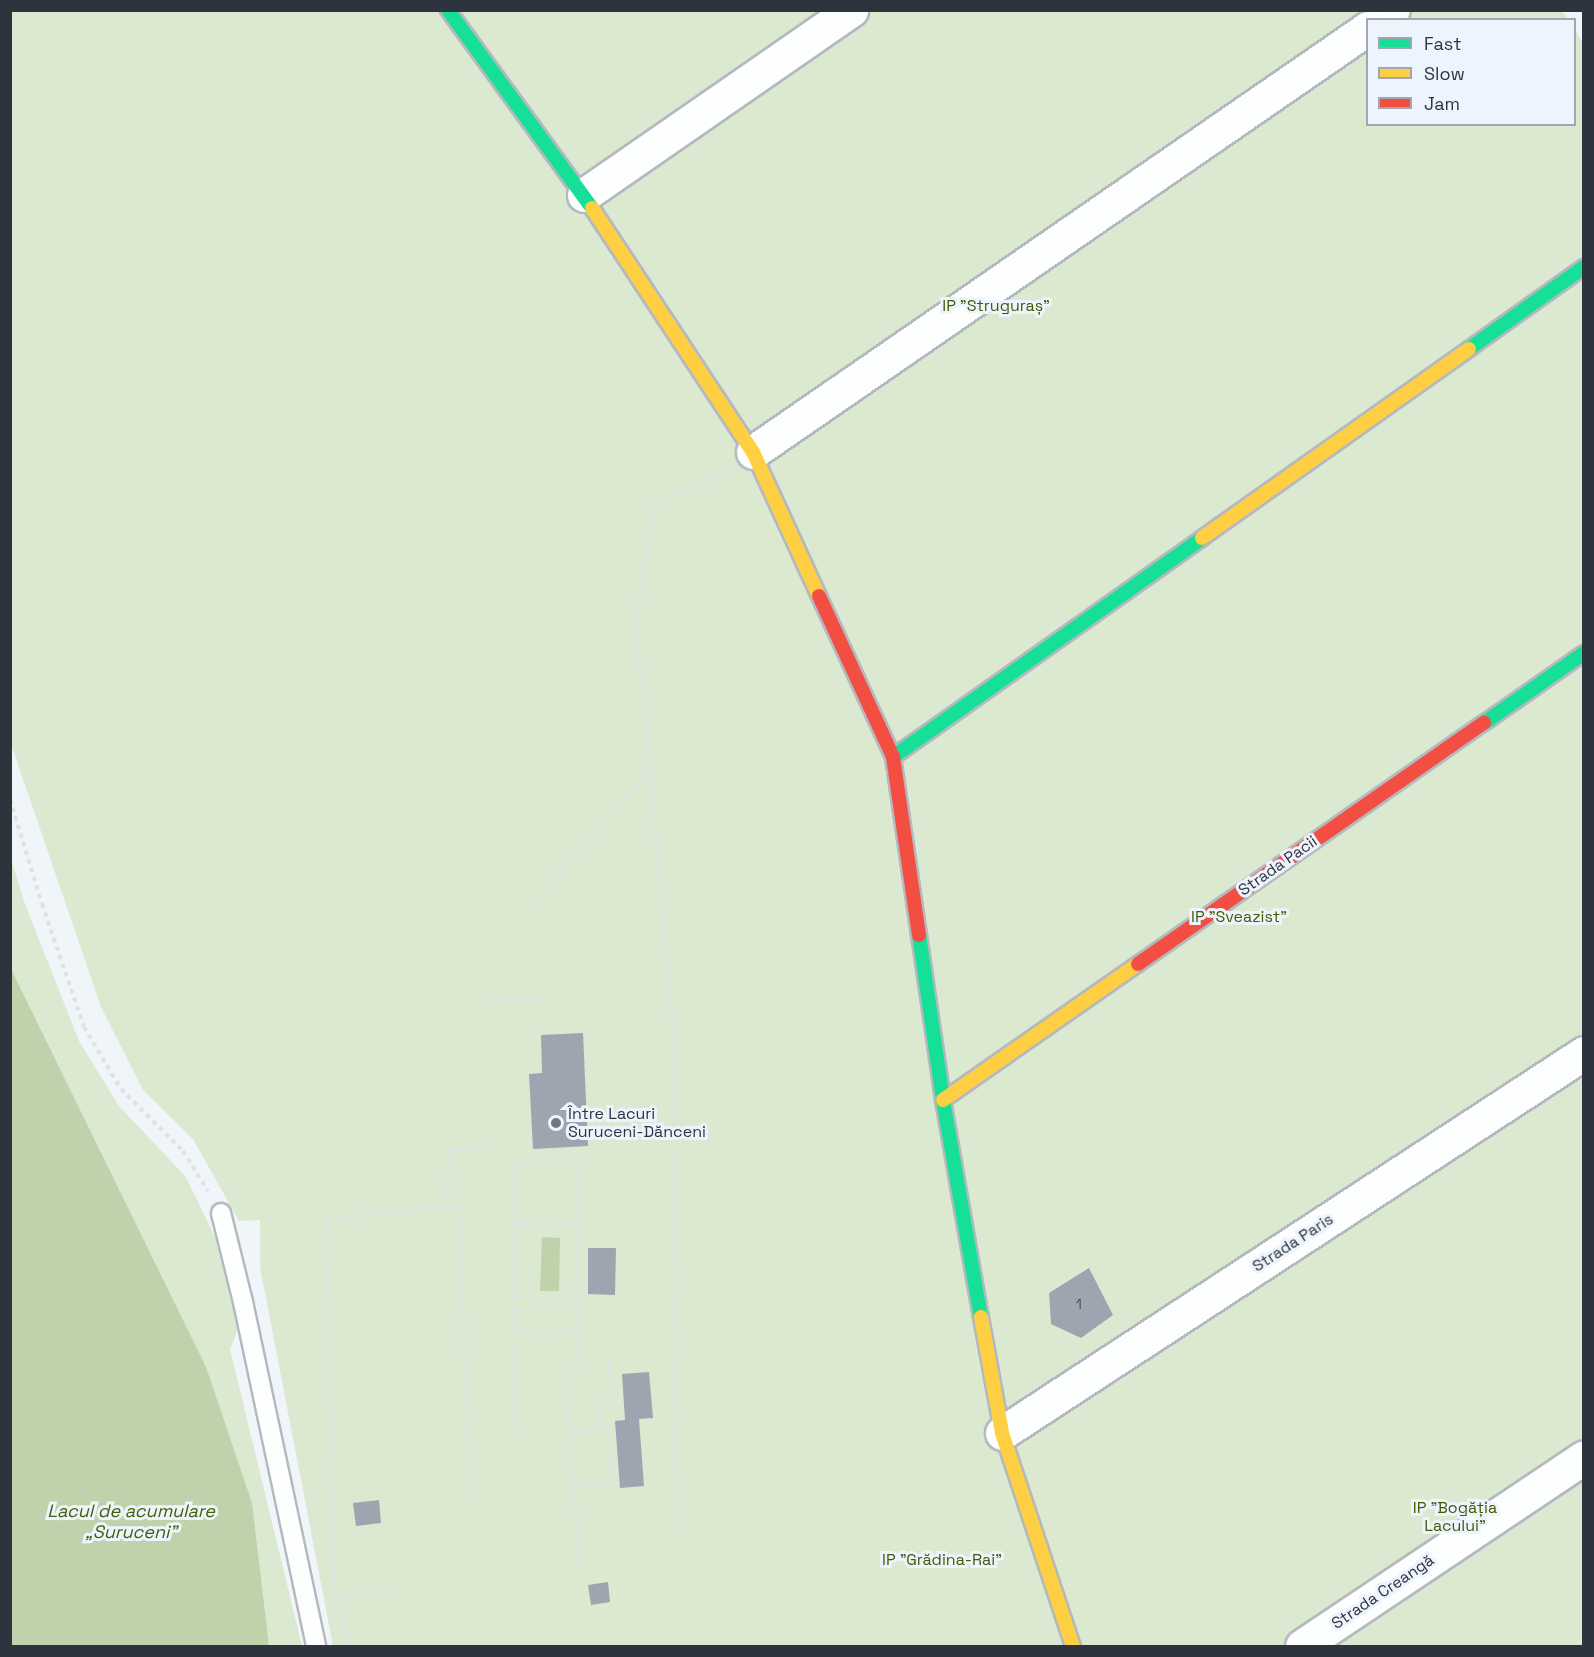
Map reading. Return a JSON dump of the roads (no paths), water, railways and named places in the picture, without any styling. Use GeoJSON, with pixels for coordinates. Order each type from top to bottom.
{"type":"FeatureCollection","features":[{"type":"Feature","properties":{"kind":"street"},"geometry":{"type":"LineString","coordinates":[[448,10],[584,195],[753,452],[893,757],[943,1100],[1002,1433],[1073,1647]]}},
{"type":"Feature","properties":{"kind":"street"},"geometry":{"type":"LineString","coordinates":[[584,195],[851,10]]}},
{"type":"Feature","properties":{"kind":"street"},"geometry":{"type":"LineString","coordinates":[[753,452],[1366,29]]}},
{"type":"Feature","properties":{"kind":"street"},"geometry":{"type":"LineString","coordinates":[[893,757],[1584,267]]}},
{"type":"Feature","properties":{"kind":"street","name":"Strada Pacii"},"geometry":{"type":"LineString","coordinates":[[943,1100],[1584,652]]}},
{"type":"Feature","properties":{"kind":"street","name":"Strada Paris"},"geometry":{"type":"LineString","coordinates":[[1002,1433],[1584,1053]]}},
{"type":"Feature","properties":{"kind":"street","name":"Strada Creangă"},"geometry":{"type":"LineString","coordinates":[[1302,1647],[1584,1457]]}},
{"type":"Feature","properties":{"kind":"lane"},"geometry":{"type":"LineString","coordinates":[[221,1213],[243,1302],[316,1647]]}},
{"type":"Feature","properties":{"kind":"water","name":"Lacul de acumulare „Suruceni”"},"geometry":{"type":"Polygon","coordinates":[[[10,967],[206,1367],[252,1503],[269,1646],[11,1646],[10,967]]]}},
{"type":"Feature","properties":{"kind":"water"},"geometry":{"type":"Polygon","coordinates":[[[542,1237],[560,1238],[559,1291],[540,1291],[542,1237]]]}},
{"type":"Feature","properties":{"kind":"place","name":"Între Lacuri Suruceni-Dănceni"},"geometry":{"type":"Point","coordinates":[556,1123]}},
{"type":"Feature","properties":{"kind":"park label","name":"IP \"Struguraș\""},"geometry":{"type":"Point","coordinates":[996,306]}},
{"type":"Feature","properties":{"kind":"park label","name":"IP \"Sveazist\""},"geometry":{"type":"Point","coordinates":[1239,917]}},
{"type":"Feature","properties":{"kind":"park label","name":"IP \"Bogăția Lacului\""},"geometry":{"type":"Point","coordinates":[1455,1517]}},
{"type":"Feature","properties":{"kind":"park label","name":"IP \"Grădina-Rai\""},"geometry":{"type":"Point","coordinates":[942,1560]}}]}
